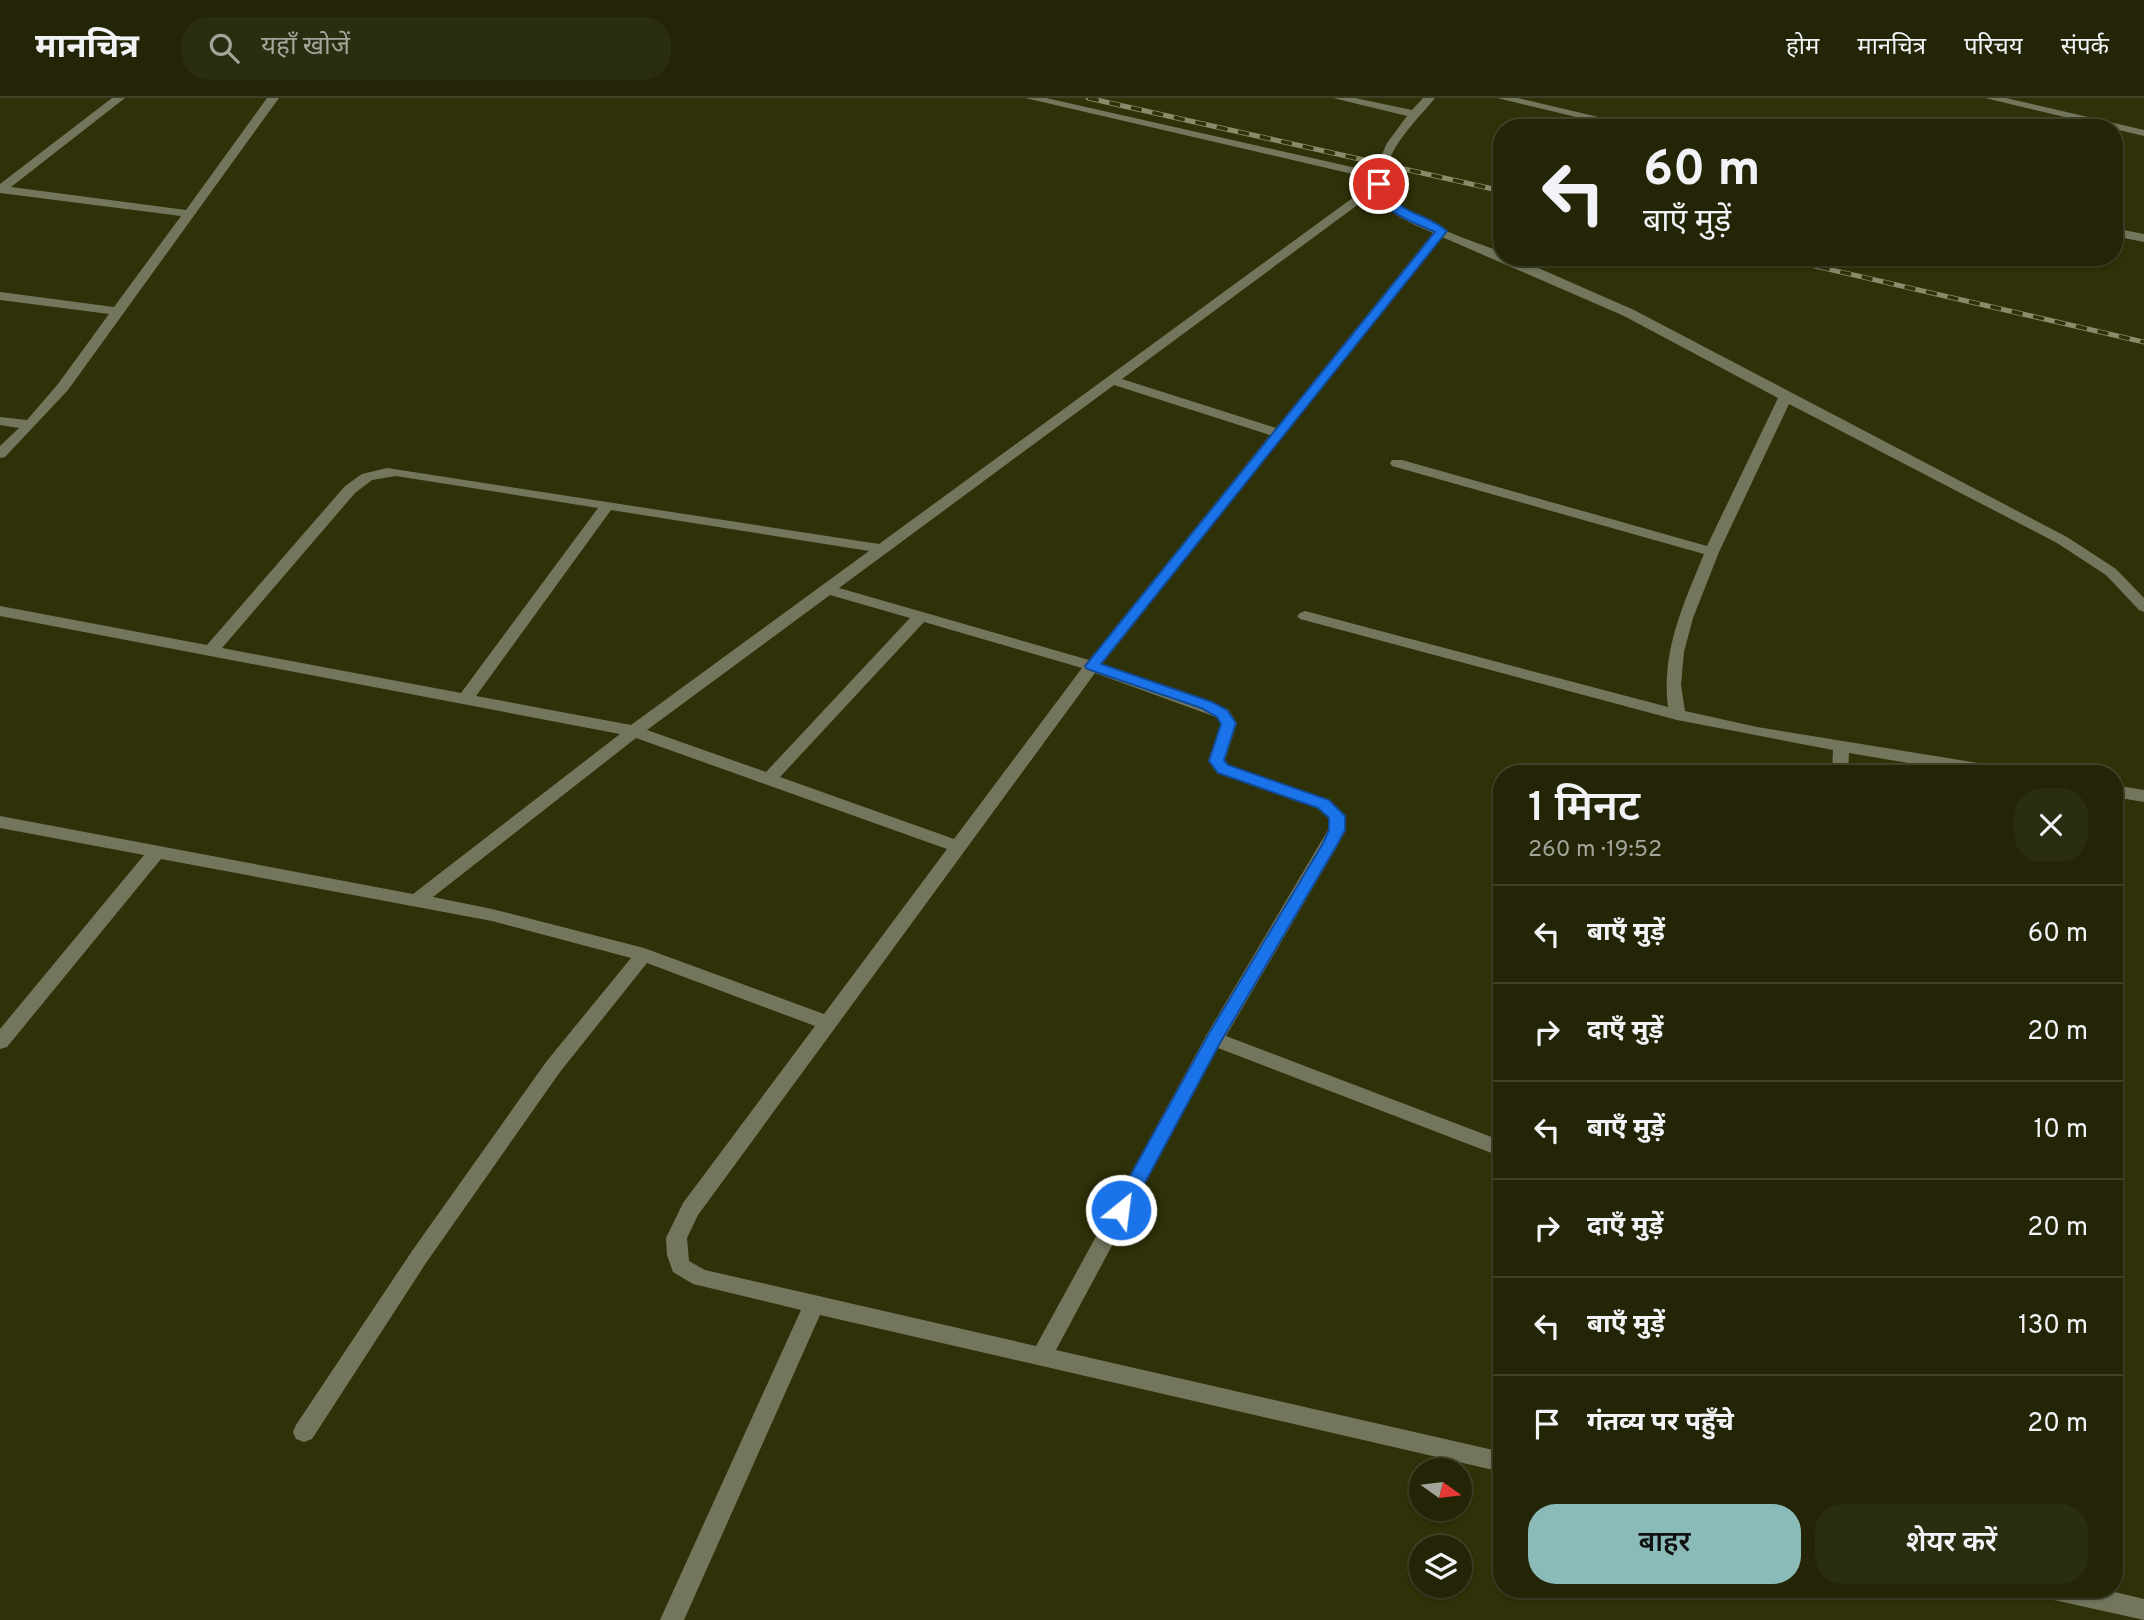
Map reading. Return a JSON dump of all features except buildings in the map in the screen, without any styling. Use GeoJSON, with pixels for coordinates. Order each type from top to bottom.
{"type":"FeatureCollection","features":[{"type":"Feature","properties":{"kind":"street"},"geometry":{"type":"LineString","coordinates":[[1,189],[118,98]]}},
{"type":"Feature","properties":{"kind":"street"},"geometry":{"type":"LineString","coordinates":[[0,454],[64,387],[273,98]]}},
{"type":"Feature","properties":{"kind":"street"},"geometry":{"type":"LineString","coordinates":[[1031,98],[1378,180]]}},
{"type":"Feature","properties":{"kind":"street"},"geometry":{"type":"LineString","coordinates":[[1339,98],[1414,114]]}},
{"type":"Feature","properties":{"kind":"street"},"geometry":{"type":"LineString","coordinates":[[1429,98],[1414,114],[1382,162],[1378,180],[1382,196],[1400,212],[1493,253]]}},
{"type":"Feature","properties":{"kind":"street"},"geometry":{"type":"LineString","coordinates":[[1503,98],[1598,119]]}},
{"type":"Feature","properties":{"kind":"street"},"geometry":{"type":"LineString","coordinates":[[1991,98],[2086,119]]}},
{"type":"Feature","properties":{"kind":"street"},"geometry":{"type":"LineString","coordinates":[[2123,128],[2144,133]]}},
{"type":"Feature","properties":{"kind":"street"},"geometry":{"type":"LineString","coordinates":[[416,901],[634,731],[1112,380],[1378,180]]}},
{"type":"Feature","properties":{"kind":"street"},"geometry":{"type":"LineString","coordinates":[[1,189],[190,214]]}},
{"type":"Feature","properties":{"kind":"street"},"geometry":{"type":"LineString","coordinates":[[1441,231],[1092,666],[681,1222],[674,1246],[680,1266],[700,1279],[1493,1460]]}},
{"type":"Feature","properties":{"kind":"street"},"geometry":{"type":"LineString","coordinates":[[2123,234],[2144,239]]}},
{"type":"Feature","properties":{"kind":"street"},"geometry":{"type":"LineString","coordinates":[[1522,266],[1640,318],[2062,540],[2111,572],[2144,607]]}},
{"type":"Feature","properties":{"kind":"street"},"geometry":{"type":"LineString","coordinates":[[0,296],[120,312]]}},
{"type":"Feature","properties":{"kind":"street"},"geometry":{"type":"LineString","coordinates":[[1112,380],[1279,433]]}},
{"type":"Feature","properties":{"kind":"street"},"geometry":{"type":"LineString","coordinates":[[1677,715],[1674,685],[1676,652],[1685,618],[1712,552],[1786,397]]}},
{"type":"Feature","properties":{"kind":"street"},"geometry":{"type":"LineString","coordinates":[[0,421],[30,425]]}},
{"type":"Feature","properties":{"kind":"street"},"geometry":{"type":"LineString","coordinates":[[1397,463],[1712,552]]}},
{"type":"Feature","properties":{"kind":"street"},"geometry":{"type":"LineString","coordinates":[[211,651],[344,496],[358,481],[373,473],[396,472],[881,549]]}},
{"type":"Feature","properties":{"kind":"street"},"geometry":{"type":"LineString","coordinates":[[465,699],[607,506]]}},
{"type":"Feature","properties":{"kind":"street"},"geometry":{"type":"LineString","coordinates":[[827,589],[919,618],[1092,666],[1206,705],[1222,713],[1229,723],[1216,761],[1223,769],[1323,804],[1337,816],[1337,830],[1329,845],[1214,1040],[1041,1357]]}},
{"type":"Feature","properties":{"kind":"street"},"geometry":{"type":"LineString","coordinates":[[0,611],[634,731],[958,847]]}},
{"type":"Feature","properties":{"kind":"street"},"geometry":{"type":"LineString","coordinates":[[1305,616],[1677,715],[1954,765]]}},
{"type":"Feature","properties":{"kind":"street"},"geometry":{"type":"LineString","coordinates":[[769,779],[919,618]]}},
{"type":"Feature","properties":{"kind":"street"},"geometry":{"type":"LineString","coordinates":[[1840,765],[1841,746]]}},
{"type":"Feature","properties":{"kind":"street"},"geometry":{"type":"LineString","coordinates":[[2123,792],[2144,796]]}},
{"type":"Feature","properties":{"kind":"street"},"geometry":{"type":"LineString","coordinates":[[0,822],[492,915],[644,955],[827,1023]]}},
{"type":"Feature","properties":{"kind":"street"},"geometry":{"type":"LineString","coordinates":[[0,1042],[157,852]]}},
{"type":"Feature","properties":{"kind":"street"},"geometry":{"type":"LineString","coordinates":[[304,1432],[419,1257],[553,1067],[644,955]]}},
{"type":"Feature","properties":{"kind":"street"},"geometry":{"type":"LineString","coordinates":[[1214,1040],[1493,1146]]}},
{"type":"Feature","properties":{"kind":"street"},"geometry":{"type":"LineString","coordinates":[[672,1620],[814,1305]]}},
{"type":"Feature","properties":{"kind":"street"},"geometry":{"type":"LineString","coordinates":[[2093,1598],[2144,1610]]}},
{"type":"Feature","properties":{"kind":"railway"},"geometry":{"type":"LineString","coordinates":[[1088,98],[1493,189]]}},
{"type":"Feature","properties":{"kind":"railway"},"geometry":{"type":"LineString","coordinates":[[1815,266],[2144,342]]}},
{"type":"Feature","properties":{"kind":"route"},"geometry":{"type":"LineString","coordinates":[[1121,1210],[1214,1040],[1329,845],[1337,830],[1337,816],[1323,804],[1223,769],[1216,761],[1229,723],[1222,713],[1092,666],[1441,231],[1400,212],[1382,196],[1379,184]]}}]}
